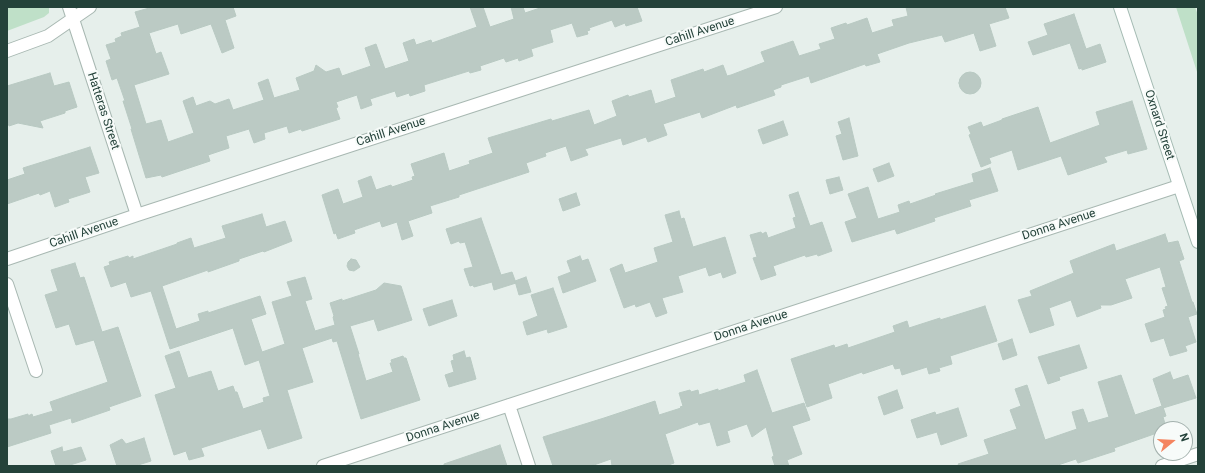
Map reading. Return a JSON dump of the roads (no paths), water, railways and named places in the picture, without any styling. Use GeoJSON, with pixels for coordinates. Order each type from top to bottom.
{"type":"FeatureCollection","features":[{"type":"Feature","properties":{"kind":"street","name":"Hatteras Street"},"geometry":{"type":"LineString","coordinates":[[69,7],[137,215]]}},
{"type":"Feature","properties":{"kind":"street"},"geometry":{"type":"LineString","coordinates":[[7,51],[48,36],[90,7]]}},
{"type":"Feature","properties":{"kind":"street","name":"Cahill Avenue"},"geometry":{"type":"LineString","coordinates":[[7,259],[137,215],[776,7]]}},
{"type":"Feature","properties":{"kind":"street","name":"Oxnard Street"},"geometry":{"type":"LineString","coordinates":[[1120,7],[1198,242]]}},
{"type":"Feature","properties":{"kind":"street","name":"Donna Avenue"},"geometry":{"type":"LineString","coordinates":[[323,466],[1179,186]]}},
{"type":"Feature","properties":{"kind":"street"},"geometry":{"type":"LineString","coordinates":[[7,284],[36,371]]}},
{"type":"Feature","properties":{"kind":"street"},"geometry":{"type":"LineString","coordinates":[[509,405],[529,466]]}},
{"type":"Feature","properties":{"kind":"street"},"geometry":{"type":"LineString","coordinates":[[1162,466],[1198,454]]}}]}
